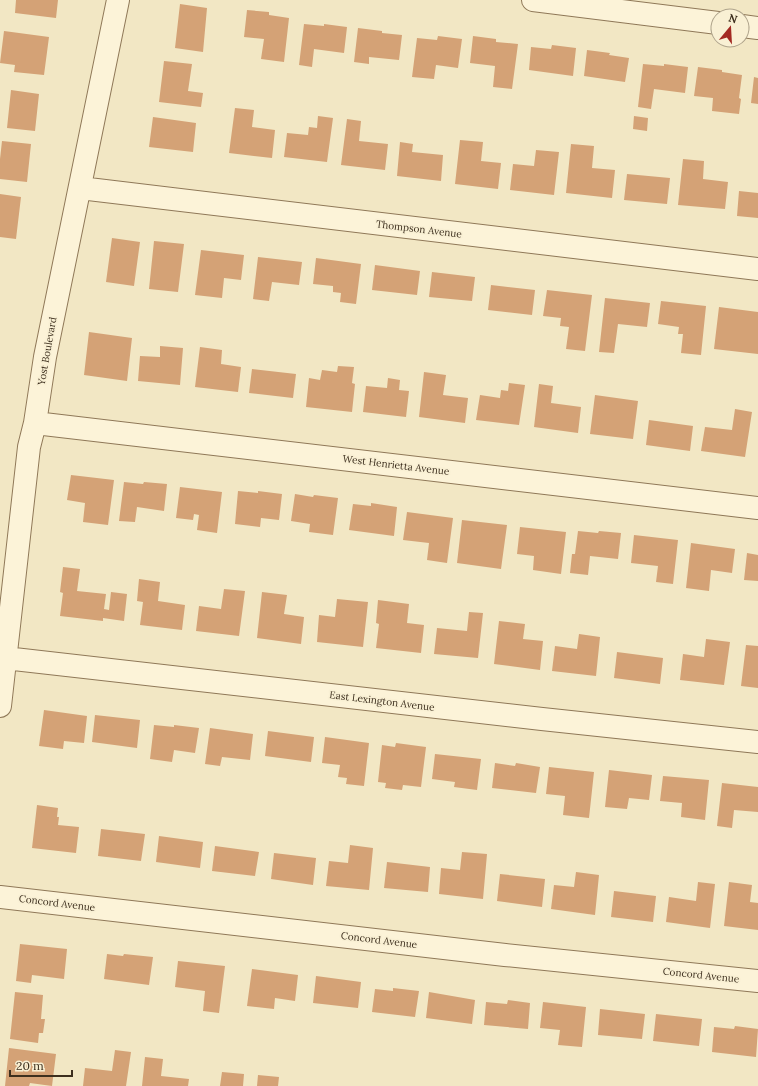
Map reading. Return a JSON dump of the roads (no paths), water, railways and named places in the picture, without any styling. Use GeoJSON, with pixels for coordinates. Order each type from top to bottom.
{"type":"FeatureCollection","features":[{"type":"Feature","properties":{"kind":"street","name":"Yost Boulevard"},"geometry":{"type":"LineString","coordinates":[[0,706],[29,447],[35,423],[45,356],[118,0]]}},
{"type":"Feature","properties":{"kind":"street"},"geometry":{"type":"LineString","coordinates":[[533,0],[710,22]]}},
{"type":"Feature","properties":{"kind":"street","name":"Thompson Avenue"},"geometry":{"type":"LineString","coordinates":[[80,188],[758,269]]}},
{"type":"Feature","properties":{"kind":"street","name":"West Henrietta Avenue"},"geometry":{"type":"LineString","coordinates":[[35,423],[758,508]]}},
{"type":"Feature","properties":{"kind":"street","name":"East Lexington Avenue"},"geometry":{"type":"LineString","coordinates":[[6,658],[549,720],[758,742]]}},
{"type":"Feature","properties":{"kind":"street","name":"Concord Avenue"},"geometry":{"type":"LineString","coordinates":[[0,897],[505,955],[758,981]]}}]}
